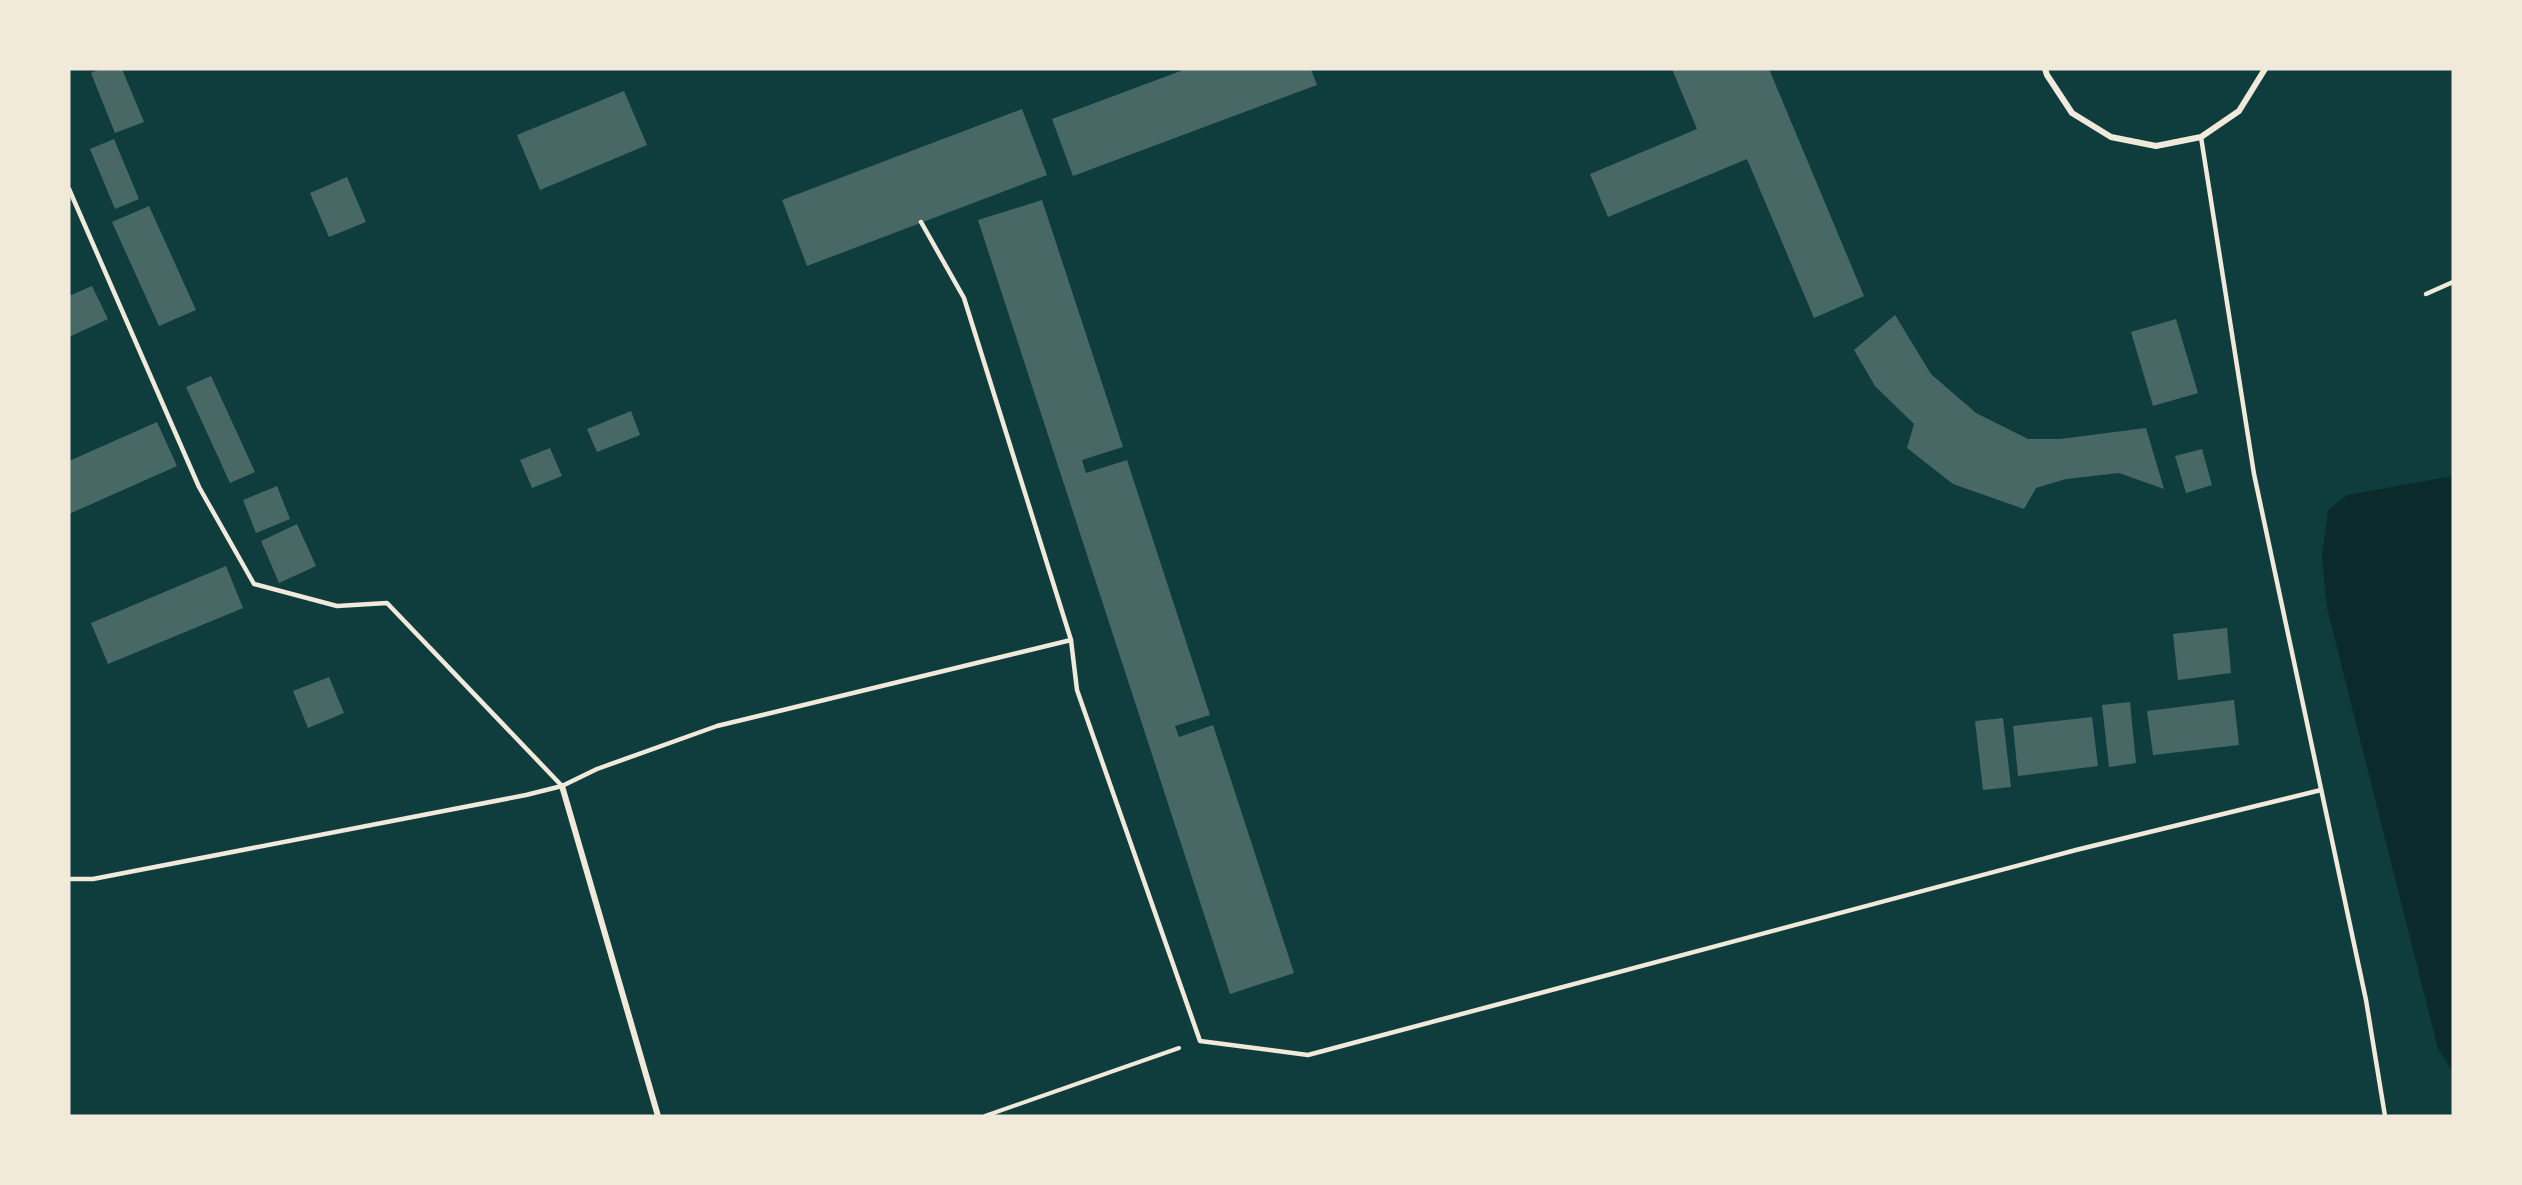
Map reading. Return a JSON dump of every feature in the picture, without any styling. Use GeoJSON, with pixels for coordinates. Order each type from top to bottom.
{"type":"FeatureCollection","features":[{"type":"Feature","properties":{"kind":"street"},"geometry":{"type":"LineString","coordinates":[[2045,69],[2072,112],[2111,137],[2156,146],[2201,137],[2239,111],[2265,69]]}},
{"type":"Feature","properties":{"kind":"street"},"geometry":{"type":"LineString","coordinates":[[562,786],[658,1116]]}},
{"type":"Feature","properties":{"kind":"lane"},"geometry":{"type":"LineString","coordinates":[[2201,137],[2254,474],[2366,1000],[2385,1116]]}},
{"type":"Feature","properties":{"kind":"lane"},"geometry":{"type":"LineString","coordinates":[[69,189],[199,487],[254,584],[337,606],[387,603],[562,786]]}},
{"type":"Feature","properties":{"kind":"lane"},"geometry":{"type":"LineString","coordinates":[[921,222],[964,298],[1071,640],[1077,690],[1200,1041],[1308,1055],[2076,850],[2321,790]]}},
{"type":"Feature","properties":{"kind":"lane"},"geometry":{"type":"LineString","coordinates":[[2426,294],[2453,282]]}},
{"type":"Feature","properties":{"kind":"lane"},"geometry":{"type":"LineString","coordinates":[[69,879],[93,879],[526,795],[562,786],[597,770],[717,726],[1071,640]]}},
{"type":"Feature","properties":{"kind":"path"},"geometry":{"type":"LineString","coordinates":[[985,1116],[1200,1041]]}},
{"type":"Feature","properties":{"kind":"water"},"geometry":{"type":"Polygon","coordinates":[[[2453,476],[2453,1072],[2438,1049],[2327,608],[2322,556],[2328,510],[2347,495],[2453,476]]]}},
{"type":"Feature","properties":{"kind":"building"},"geometry":{"type":"Polygon","coordinates":[[[100,69],[122,69],[144,122],[115,133],[91,73],[100,69]]]}},
{"type":"Feature","properties":{"kind":"building"},"geometry":{"type":"Polygon","coordinates":[[[1186,69],[1311,69],[1317,85],[1073,176],[1052,119],[1186,69]]]}},
{"type":"Feature","properties":{"kind":"building"},"geometry":{"type":"Polygon","coordinates":[[[1672,69],[1769,69],[1864,296],[1814,318],[1747,159],[1608,217],[1590,174],[1697,129],[1672,69]]]}},
{"type":"Feature","properties":{"kind":"building"},"geometry":{"type":"Polygon","coordinates":[[[624,91],[647,145],[540,190],[517,135],[624,91]]]}},
{"type":"Feature","properties":{"kind":"building"},"geometry":{"type":"Polygon","coordinates":[[[1022,109],[1047,175],[807,266],[782,200],[1022,109]]]}},
{"type":"Feature","properties":{"kind":"building"},"geometry":{"type":"Polygon","coordinates":[[[114,139],[139,199],[115,209],[90,149],[114,139]]]}},
{"type":"Feature","properties":{"kind":"building"},"geometry":{"type":"Polygon","coordinates":[[[347,177],[366,222],[329,237],[310,193],[347,177]]]}},
{"type":"Feature","properties":{"kind":"building"},"geometry":{"type":"Polygon","coordinates":[[[1042,200],[1123,447],[1082,460],[1086,473],[1127,460],[1210,715],[1175,726],[1179,737],[1213,725],[1294,973],[1230,994],[978,220],[1042,200]]]}},
{"type":"Feature","properties":{"kind":"building"},"geometry":{"type":"Polygon","coordinates":[[[149,206],[196,310],[159,326],[112,222],[149,206]]]}},
{"type":"Feature","properties":{"kind":"building"},"geometry":{"type":"Polygon","coordinates":[[[92,286],[108,319],[69,337],[69,296],[92,286]]]}},
{"type":"Feature","properties":{"kind":"building"},"geometry":{"type":"Polygon","coordinates":[[[1895,315],[1931,374],[1976,413],[2028,439],[2060,439],[2146,428],[2164,489],[2119,473],[2066,479],[2036,488],[2024,509],[1953,484],[1907,448],[1914,424],[1875,386],[1854,350],[1895,315]]]}},
{"type":"Feature","properties":{"kind":"building"},"geometry":{"type":"Polygon","coordinates":[[[2176,319],[2198,393],[2153,406],[2131,332],[2176,319]]]}},
{"type":"Feature","properties":{"kind":"building"},"geometry":{"type":"Polygon","coordinates":[[[211,376],[255,472],[230,483],[186,387],[211,376]]]}},
{"type":"Feature","properties":{"kind":"building"},"geometry":{"type":"Polygon","coordinates":[[[631,411],[640,435],[597,452],[587,429],[631,411]]]}},
{"type":"Feature","properties":{"kind":"building"},"geometry":{"type":"Polygon","coordinates":[[[157,422],[177,466],[69,514],[69,461],[157,422]]]}},
{"type":"Feature","properties":{"kind":"building"},"geometry":{"type":"Polygon","coordinates":[[[550,448],[562,476],[532,488],[520,460],[550,448]]]}},
{"type":"Feature","properties":{"kind":"building"},"geometry":{"type":"Polygon","coordinates":[[[2202,449],[2212,485],[2186,493],[2175,456],[2202,449]]]}},
{"type":"Feature","properties":{"kind":"building"},"geometry":{"type":"Polygon","coordinates":[[[277,486],[290,519],[256,533],[243,500],[277,486]]]}},
{"type":"Feature","properties":{"kind":"building"},"geometry":{"type":"Polygon","coordinates":[[[297,524],[316,566],[279,583],[261,541],[297,524]]]}},
{"type":"Feature","properties":{"kind":"building"},"geometry":{"type":"Polygon","coordinates":[[[226,566],[243,608],[108,664],[91,623],[226,566]]]}},
{"type":"Feature","properties":{"kind":"building"},"geometry":{"type":"Polygon","coordinates":[[[2227,628],[2231,673],[2178,680],[2173,634],[2227,628]]]}},
{"type":"Feature","properties":{"kind":"building"},"geometry":{"type":"Polygon","coordinates":[[[329,677],[344,713],[308,728],[293,691],[329,677]]]}},
{"type":"Feature","properties":{"kind":"building"},"geometry":{"type":"Polygon","coordinates":[[[2234,700],[2239,745],[2153,755],[2147,711],[2234,700]]]}},
{"type":"Feature","properties":{"kind":"building"},"geometry":{"type":"Polygon","coordinates":[[[2130,702],[2136,763],[2109,767],[2102,705],[2130,702]]]}},
{"type":"Feature","properties":{"kind":"building"},"geometry":{"type":"Polygon","coordinates":[[[2092,717],[2098,766],[2018,776],[2013,726],[2092,717]]]}},
{"type":"Feature","properties":{"kind":"building"},"geometry":{"type":"Polygon","coordinates":[[[2003,718],[2011,787],[1983,790],[1975,721],[2003,718]]]}}]}
